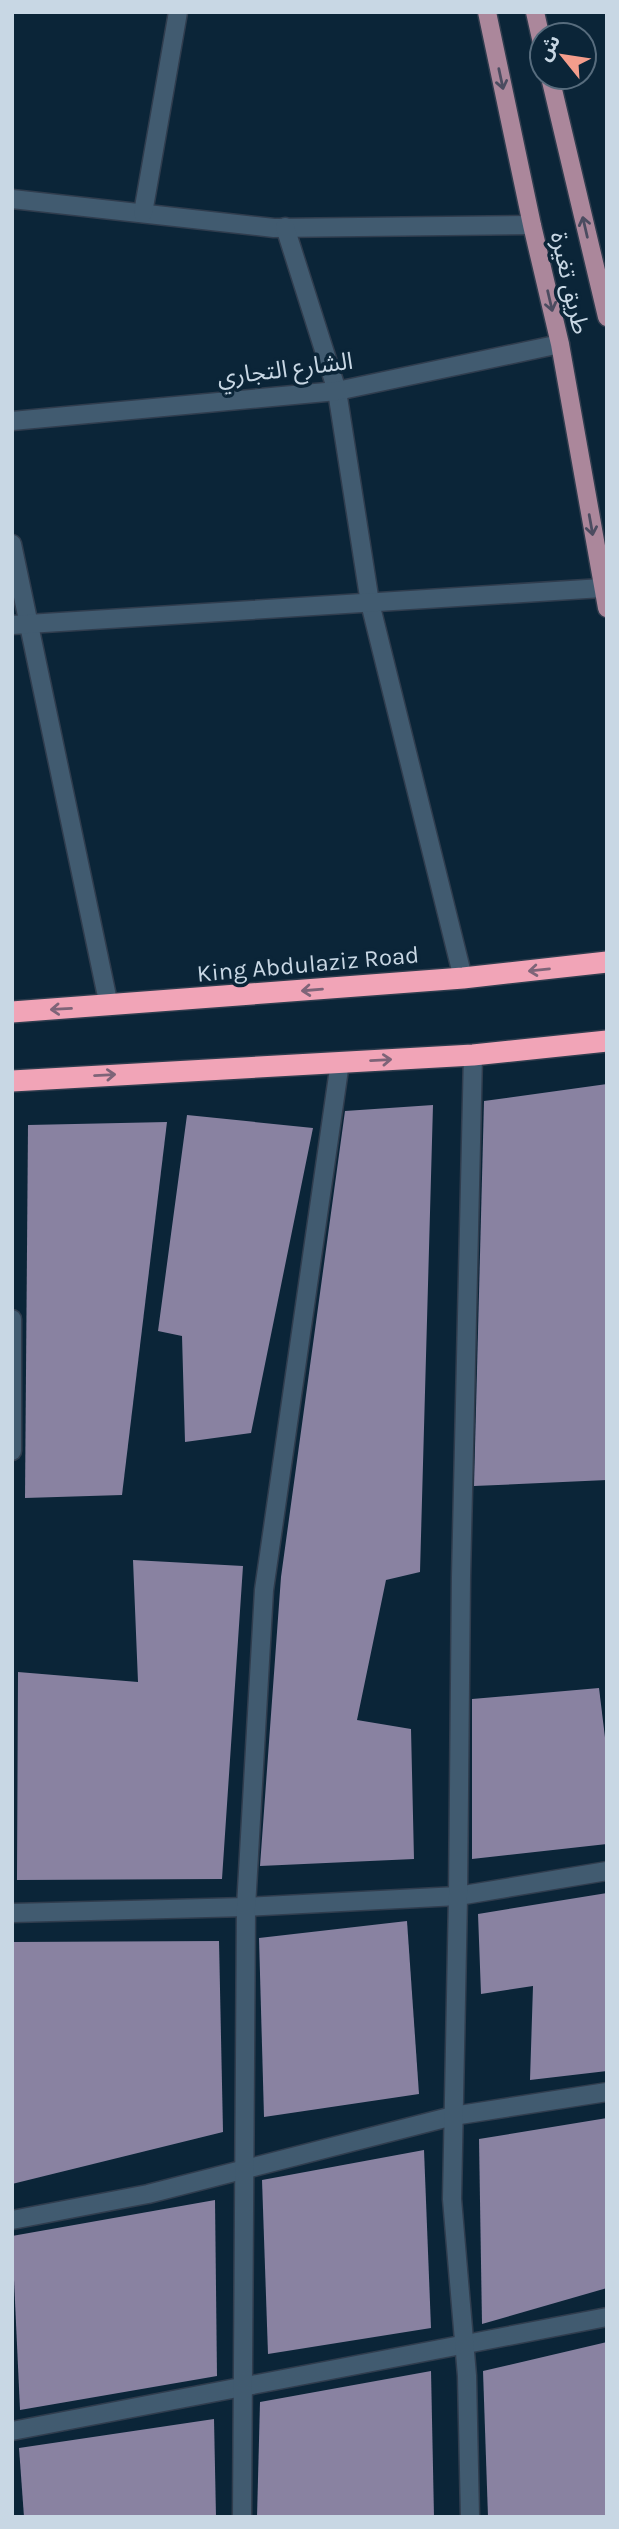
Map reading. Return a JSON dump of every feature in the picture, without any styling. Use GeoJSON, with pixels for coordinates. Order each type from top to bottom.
{"type":"FeatureCollection","features":[{"type":"Feature","properties":{"kind":"highway","name":"King Abdulaziz Road"},"geometry":{"type":"LineString","coordinates":[[12,1012],[463,978],[607,962]]}},
{"type":"Feature","properties":{"kind":"highway"},"geometry":{"type":"LineString","coordinates":[[12,1081],[473,1055],[607,1041]]}},
{"type":"Feature","properties":{"kind":"main road","name":"طريق تغيرة"},"geometry":{"type":"LineString","coordinates":[[487,12],[560,344],[607,608]]}},
{"type":"Feature","properties":{"kind":"main road","name":"طريق تغيرة"},"geometry":{"type":"LineString","coordinates":[[554,91],[599,253],[607,317]]}},
{"type":"Feature","properties":{"kind":"street"},"geometry":{"type":"LineString","coordinates":[[143,214],[178,12]]}},
{"type":"Feature","properties":{"kind":"street"},"geometry":{"type":"LineString","coordinates":[[12,199],[285,227],[532,225]]}},
{"type":"Feature","properties":{"kind":"street"},"geometry":{"type":"LineString","coordinates":[[285,227],[337,391],[370,603],[463,978]]}},
{"type":"Feature","properties":{"kind":"street","name":"الشارع التجاري"},"geometry":{"type":"LineString","coordinates":[[12,421],[337,391],[560,344]]}},
{"type":"Feature","properties":{"kind":"street"},"geometry":{"type":"LineString","coordinates":[[12,544],[20,624],[109,1006]]}},
{"type":"Feature","properties":{"kind":"street"},"geometry":{"type":"LineString","coordinates":[[20,624],[602,588]]}},
{"type":"Feature","properties":{"kind":"street"},"geometry":{"type":"LineString","coordinates":[[470,2517],[464,2346],[452,2199],[461,1564],[473,1055]]}},
{"type":"Feature","properties":{"kind":"street"},"geometry":{"type":"LineString","coordinates":[[242,2517],[246,1907],[264,1590],[340,1062]]}},
{"type":"Feature","properties":{"kind":"street"},"geometry":{"type":"LineString","coordinates":[[12,1319],[12,1451]]}},
{"type":"Feature","properties":{"kind":"street"},"geometry":{"type":"LineString","coordinates":[[12,1913],[246,1907],[458,1896],[607,1871]]}},
{"type":"Feature","properties":{"kind":"street"},"geometry":{"type":"LineString","coordinates":[[12,2220],[148,2194],[453,2116],[607,2092]]}},
{"type":"Feature","properties":{"kind":"street"},"geometry":{"type":"LineString","coordinates":[[12,2431],[607,2317]]}},
{"type":"Feature","properties":{"kind":"building"},"geometry":{"type":"Polygon","coordinates":[[[607,1084],[607,1480],[474,1486],[484,1101],[607,1084]]]}},
{"type":"Feature","properties":{"kind":"building"},"geometry":{"type":"Polygon","coordinates":[[[433,1105],[420,1572],[386,1580],[357,1720],[411,1729],[414,1859],[260,1866],[281,1577],[345,1111],[433,1105]]]}},
{"type":"Feature","properties":{"kind":"building"},"geometry":{"type":"Polygon","coordinates":[[[187,1115],[313,1128],[251,1433],[185,1442],[182,1336],[158,1331],[187,1115]]]}},
{"type":"Feature","properties":{"kind":"building"},"geometry":{"type":"Polygon","coordinates":[[[167,1122],[122,1495],[25,1498],[28,1125],[167,1122]]]}},
{"type":"Feature","properties":{"kind":"building"},"geometry":{"type":"Polygon","coordinates":[[[133,1560],[243,1566],[222,1879],[17,1880],[18,1672],[138,1682],[133,1560]]]}},
{"type":"Feature","properties":{"kind":"building"},"geometry":{"type":"Polygon","coordinates":[[[599,1688],[607,1754],[607,1844],[472,1859],[472,1699],[599,1688]]]}},
{"type":"Feature","properties":{"kind":"building"},"geometry":{"type":"Polygon","coordinates":[[[607,1893],[607,2071],[530,2080],[533,1986],[481,1994],[478,1914],[607,1893]]]}},
{"type":"Feature","properties":{"kind":"building"},"geometry":{"type":"Polygon","coordinates":[[[407,1921],[419,2094],[264,2117],[259,1938],[407,1921]]]}},
{"type":"Feature","properties":{"kind":"building"},"geometry":{"type":"Polygon","coordinates":[[[219,1941],[223,2132],[12,2184],[14,1942],[219,1941]]]}},
{"type":"Feature","properties":{"kind":"building"},"geometry":{"type":"Polygon","coordinates":[[[607,2118],[607,2288],[482,2324],[479,2139],[607,2118]]]}},
{"type":"Feature","properties":{"kind":"building"},"geometry":{"type":"Polygon","coordinates":[[[424,2150],[431,2328],[268,2354],[262,2180],[424,2150]]]}},
{"type":"Feature","properties":{"kind":"building"},"geometry":{"type":"Polygon","coordinates":[[[215,2200],[217,2376],[20,2410],[12,2236],[215,2200]]]}},
{"type":"Feature","properties":{"kind":"building"},"geometry":{"type":"Polygon","coordinates":[[[607,2342],[607,2517],[488,2517],[483,2371],[607,2342]]]}},
{"type":"Feature","properties":{"kind":"building"},"geometry":{"type":"Polygon","coordinates":[[[431,2371],[434,2517],[257,2517],[260,2402],[431,2371]]]}},
{"type":"Feature","properties":{"kind":"building"},"geometry":{"type":"Polygon","coordinates":[[[214,2419],[216,2517],[24,2517],[19,2448],[214,2419]]]}}]}
